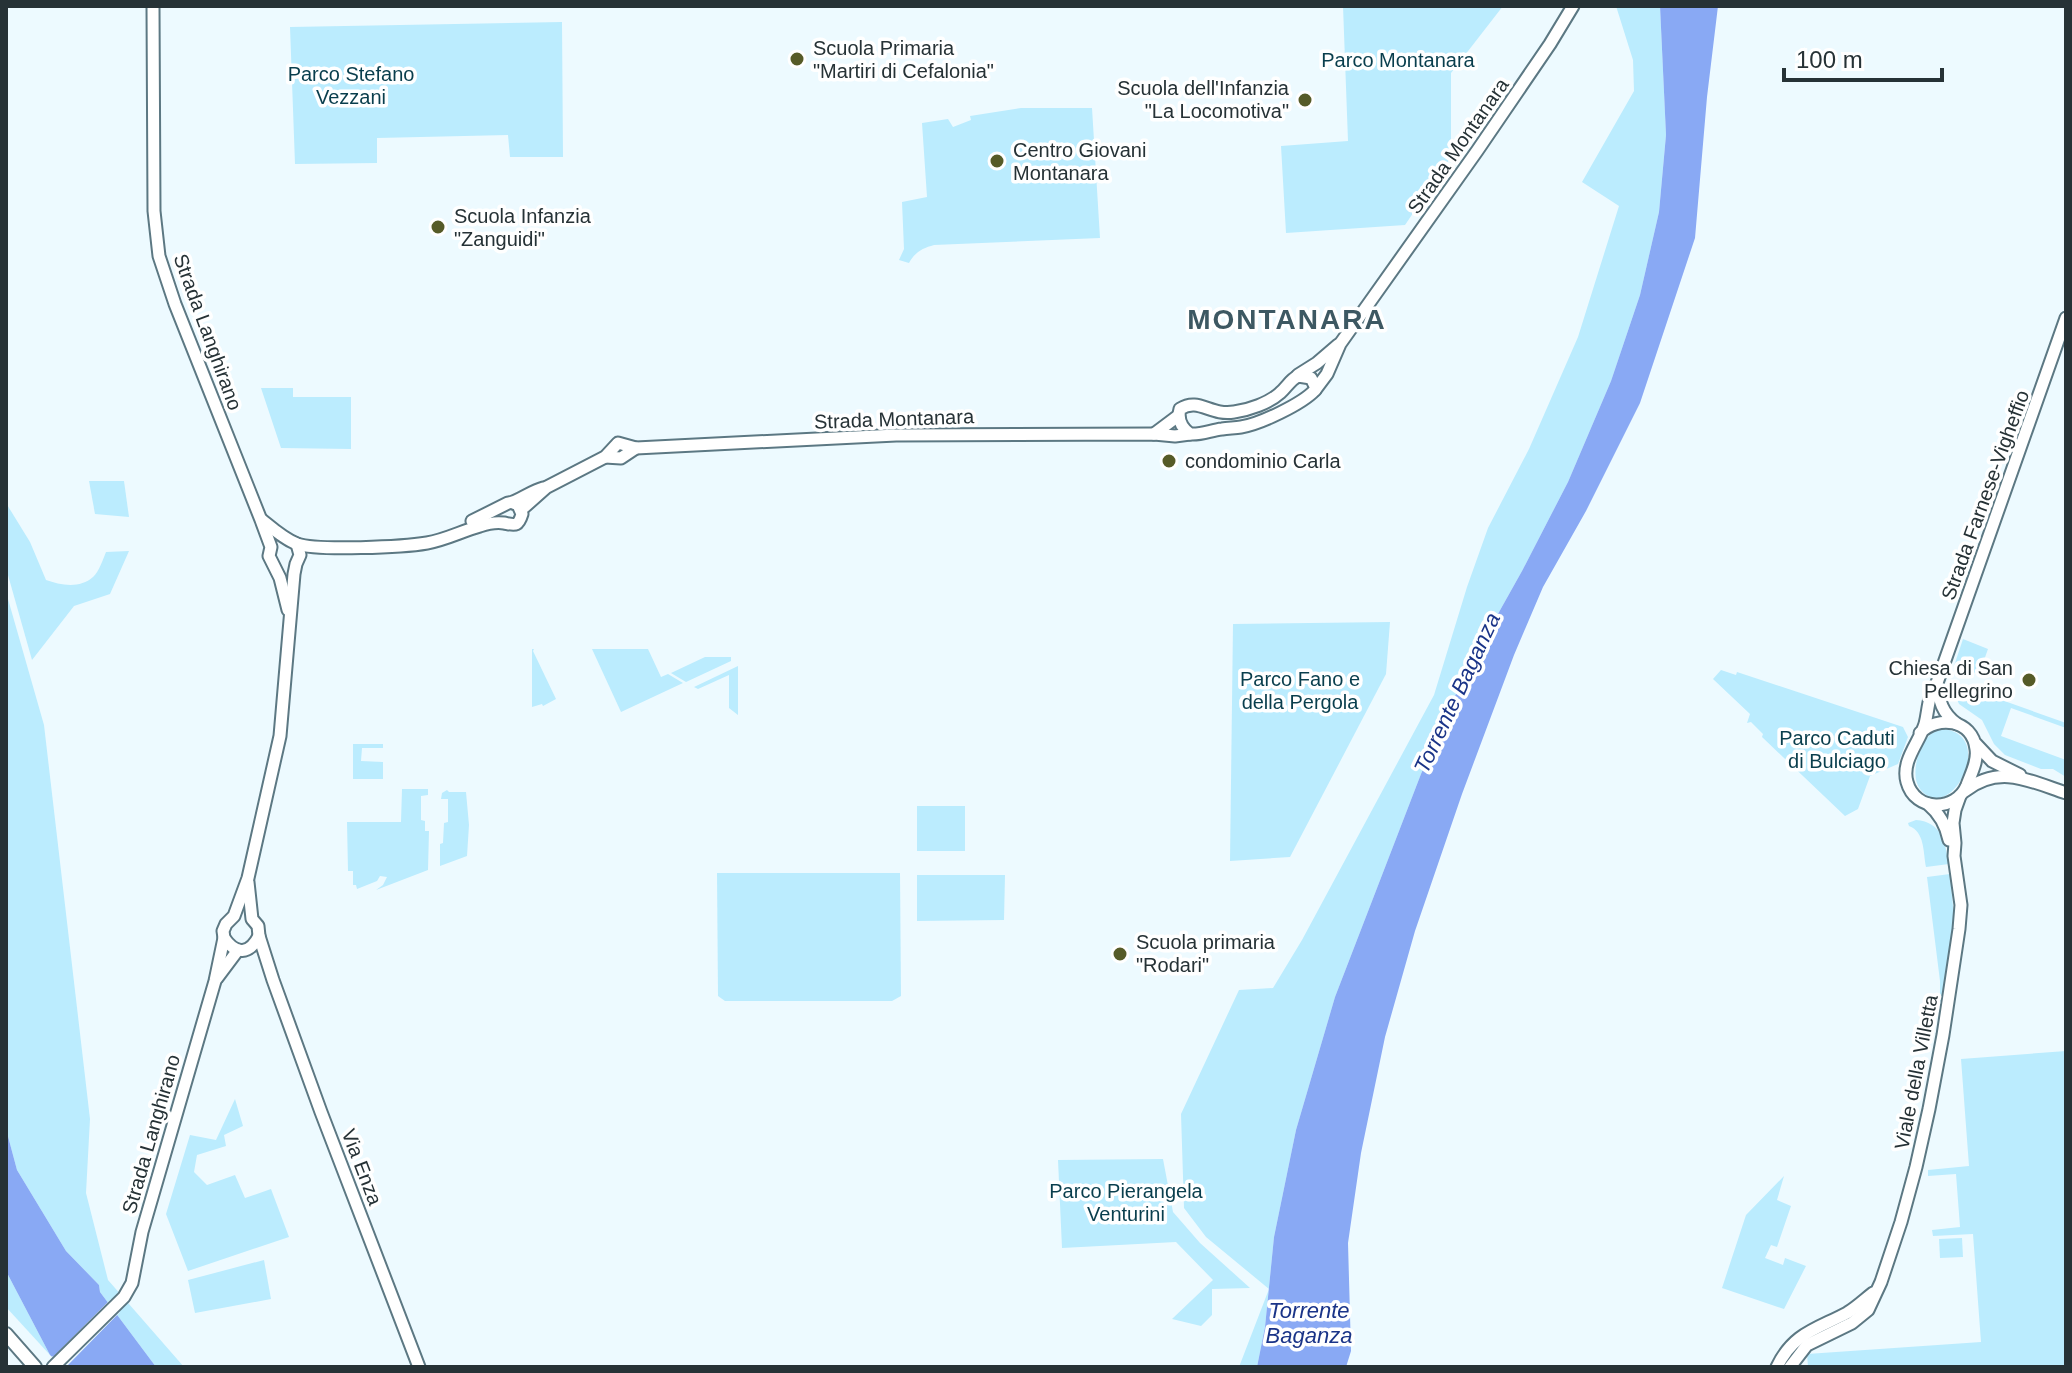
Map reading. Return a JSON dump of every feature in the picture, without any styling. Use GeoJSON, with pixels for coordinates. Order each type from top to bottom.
{"type":"FeatureCollection","features":[{"type":"Feature","properties":{"kind":"main road"},"geometry":{"type":"LineString","coordinates":[[6,1334],[35,1367]]}},
{"type":"Feature","properties":{"kind":"street","name":"Strada Langhirano"},"geometry":{"type":"LineString","coordinates":[[153,6],[154,211],[159,256],[271,547],[269,556],[280,578],[290,619]]}},
{"type":"Feature","properties":{"kind":"street","name":"Strada Montanara"},"geometry":{"type":"LineString","coordinates":[[444,538],[469,523],[512,507],[525,494],[547,487],[611,454],[621,458],[631,449],[896,435],[1175,436],[1251,425],[1300,402],[1315,390],[1329,370],[1340,344],[1477,151],[1573,6]]}},
{"type":"Feature","properties":{"kind":"street","name":"Strada Farnese-Vigheffio"},"geometry":{"type":"LineString","coordinates":[[1920,733],[1925,724],[1930,694],[1937,683],[2066,318]]}},
{"type":"Feature","properties":{"kind":"street","name":"Strada Montanara"},"geometry":{"type":"LineString","coordinates":[[1154,434],[1178,416],[1180,409],[1191,404],[1219,413],[1236,412],[1276,396],[1294,377],[1340,344]]}},
{"type":"Feature","properties":{"kind":"street"},"geometry":{"type":"LineString","coordinates":[[1294,377],[1311,378],[1315,390]]}},
{"type":"Feature","properties":{"kind":"street"},"geometry":{"type":"LineString","coordinates":[[1178,416],[1190,434]]}},
{"type":"Feature","properties":{"kind":"street"},"geometry":{"type":"LineString","coordinates":[[503,522],[499,513],[512,507]]}},
{"type":"Feature","properties":{"kind":"street","name":"Strada Montanara"},"geometry":{"type":"LineString","coordinates":[[294,550],[426,544],[483,525],[519,522],[522,514],[512,507]]}},
{"type":"Feature","properties":{"kind":"street"},"geometry":{"type":"LineString","coordinates":[[261,520],[294,550]]}},
{"type":"Feature","properties":{"kind":"street"},"geometry":{"type":"LineString","coordinates":[[271,547],[276,541],[294,550]]}},
{"type":"Feature","properties":{"kind":"street","name":"Strada Langhirano"},"geometry":{"type":"LineString","coordinates":[[54,1366],[124,1297],[131,1286],[142,1232],[215,981],[223,931],[234,916],[248,878],[280,736],[294,550]]}},
{"type":"Feature","properties":{"kind":"street"},"geometry":{"type":"LineString","coordinates":[[274,565],[289,568],[294,550]]}},
{"type":"Feature","properties":{"kind":"street"},"geometry":{"type":"LineString","coordinates":[[1937,683],[1943,709],[1949,718],[1969,732],[1992,761],[2027,779]]}},
{"type":"Feature","properties":{"kind":"street"},"geometry":{"type":"LineString","coordinates":[[1957,724],[1937,722],[1920,733],[1907,765],[1906,776],[1911,791],[1918,799],[1927,804],[1943,805],[1976,783],[2005,776],[2027,779],[2066,793]]}},
{"type":"Feature","properties":{"kind":"street"},"geometry":{"type":"LineString","coordinates":[[1961,794],[1975,761],[1974,741]]}},
{"type":"Feature","properties":{"kind":"street","name":"Viale della Villetta"},"geometry":{"type":"LineString","coordinates":[[1790,1367],[1807,1345],[1862,1316],[1870,1306],[1893,1247],[1912,1182],[1939,1062],[1960,922],[1954,815],[1961,794]]}},
{"type":"Feature","properties":{"kind":"street","name":"Viale della Villetta"},"geometry":{"type":"LineString","coordinates":[[1927,804],[1943,821],[1954,856]]}},
{"type":"Feature","properties":{"kind":"street","name":"Strada Langhirano"},"geometry":{"type":"LineString","coordinates":[[215,981],[259,936],[258,926],[252,919],[248,878]]}},
{"type":"Feature","properties":{"kind":"street"},"geometry":{"type":"LineString","coordinates":[[234,916],[243,915],[252,919]]}},
{"type":"Feature","properties":{"kind":"street","name":"Via Enza"},"geometry":{"type":"LineString","coordinates":[[259,936],[321,1112],[419,1367]]}},
{"type":"Feature","properties":{"kind":"street"},"geometry":{"type":"LineString","coordinates":[[224,938],[231,947],[242,950]]}},
{"type":"Feature","properties":{"kind":"street","name":"Via Enza"},"geometry":{"type":"LineString","coordinates":[[242,950],[273,980]]}},
{"type":"Feature","properties":{"kind":"street"},"geometry":{"type":"LineString","coordinates":[[1777,1367],[1788,1349],[1802,1336],[1850,1311],[1876,1290]]}},
{"type":"Feature","properties":{"kind":"green space","name":"Parco Montanara"},"geometry":{"type":"Polygon","coordinates":[[[1343,6],[1503,6],[1451,73],[1451,157],[1405,225],[1286,233],[1281,146],[1348,141],[1343,6]]]}},
{"type":"Feature","properties":{"kind":"green space"},"geometry":{"type":"Polygon","coordinates":[[[1616,6],[1660,6],[1666,135],[1659,212],[1640,295],[1611,381],[1568,482],[1466,671],[1421,774],[1335,997],[1296,1130],[1274,1237],[1269,1289],[1206,1237],[1184,1208],[1181,1114],[1239,990],[1273,988],[1434,695],[1488,528],[1529,449],[1578,337],[1619,206],[1582,182],[1634,91],[1633,60],[1616,6]]]}},
{"type":"Feature","properties":{"kind":"green space","name":"Parco Stefano Vezzani"},"geometry":{"type":"Polygon","coordinates":[[[562,22],[563,157],[510,157],[508,135],[377,138],[377,163],[295,164],[290,27],[562,22]]]}},
{"type":"Feature","properties":{"kind":"green space"},"geometry":{"type":"Polygon","coordinates":[[[1021,108],[1092,108],[1100,238],[934,245],[920,251],[909,263],[899,260],[904,249],[902,202],[927,197],[922,123],[948,119],[953,127],[971,120],[970,116],[1021,108]]]}},
{"type":"Feature","properties":{"kind":"green space"},"geometry":{"type":"Polygon","coordinates":[[[261,388],[293,388],[293,397],[351,397],[351,449],[281,448],[261,388]]]}},
{"type":"Feature","properties":{"kind":"green space"},"geometry":{"type":"Polygon","coordinates":[[[89,481],[124,481],[129,517],[95,514],[89,481]]]}},
{"type":"Feature","properties":{"kind":"green space"},"geometry":{"type":"Polygon","coordinates":[[[6,503],[30,542],[46,580],[76,585],[88,581],[95,575],[106,552],[129,551],[110,594],[74,606],[32,660],[6,568],[6,503]]]}},
{"type":"Feature","properties":{"kind":"green space"},"geometry":{"type":"Polygon","coordinates":[[[6,592],[44,725],[90,1119],[86,1193],[108,1280],[184,1367],[156,1367],[100,1292],[99,1285],[66,1251],[17,1170],[6,1129],[6,592]]]}},
{"type":"Feature","properties":{"kind":"green space","name":"Parco Fano e della Pergola"},"geometry":{"type":"Polygon","coordinates":[[[1390,622],[1386,674],[1290,857],[1230,861],[1233,624],[1390,622]]]}},
{"type":"Feature","properties":{"kind":"green space"},"geometry":{"type":"Polygon","coordinates":[[[1963,639],[1988,649],[1979,674],[1954,666],[1963,639]]]}},
{"type":"Feature","properties":{"kind":"green space"},"geometry":{"type":"Polygon","coordinates":[[[532,649],[556,699],[543,706],[532,707],[532,649]]]}},
{"type":"Feature","properties":{"kind":"green space"},"geometry":{"type":"Polygon","coordinates":[[[592,649],[648,649],[661,677],[668,674],[683,683],[621,712],[592,649]]]}},
{"type":"Feature","properties":{"kind":"green space"},"geometry":{"type":"Polygon","coordinates":[[[705,657],[731,657],[731,661],[686,682],[671,673],[705,657]]]}},
{"type":"Feature","properties":{"kind":"green space"},"geometry":{"type":"Polygon","coordinates":[[[738,666],[738,715],[729,708],[729,675],[698,689],[694,687],[738,666]]]}},
{"type":"Feature","properties":{"kind":"green space","name":"Parco Caduti di Bulciago"},"geometry":{"type":"Polygon","coordinates":[[[1721,670],[1736,675],[1737,672],[1903,727],[1908,737],[1898,764],[1870,776],[1858,809],[1845,816],[1762,737],[1763,734],[1751,722],[1747,723],[1750,714],[1713,679],[1721,670]]]}},
{"type":"Feature","properties":{"kind":"green space"},"geometry":{"type":"Polygon","coordinates":[[[1948,681],[2066,723],[2066,728],[2011,708],[2001,736],[2066,760],[2066,777],[2053,769],[2041,769],[2005,755],[1994,744],[1982,720],[1959,704],[1953,690],[1947,687],[1948,681]]]}},
{"type":"Feature","properties":{"kind":"green space"},"geometry":{"type":"Polygon","coordinates":[[[1944,729],[1960,735],[1967,747],[1968,761],[1955,789],[1944,797],[1932,798],[1917,783],[1916,762],[1928,737],[1944,729]]]}},
{"type":"Feature","properties":{"kind":"green space"},"geometry":{"type":"Polygon","coordinates":[[[353,744],[383,744],[383,748],[362,748],[361,761],[383,762],[383,779],[353,779],[353,744]]]}},
{"type":"Feature","properties":{"kind":"green space"},"geometry":{"type":"Polygon","coordinates":[[[402,789],[428,789],[428,795],[421,796],[421,820],[425,821],[425,831],[429,831],[428,870],[376,890],[387,877],[380,876],[377,881],[357,889],[353,885],[353,871],[348,871],[347,822],[401,822],[402,789]]]}},
{"type":"Feature","properties":{"kind":"green space"},"geometry":{"type":"Polygon","coordinates":[[[447,790],[466,792],[469,825],[467,856],[440,866],[440,844],[443,843],[444,823],[448,822],[448,799],[441,799],[442,793],[447,790]]]}},
{"type":"Feature","properties":{"kind":"green space"},"geometry":{"type":"Polygon","coordinates":[[[917,806],[965,806],[965,851],[917,851],[917,806]]]}},
{"type":"Feature","properties":{"kind":"green space"},"geometry":{"type":"Polygon","coordinates":[[[1916,820],[1932,825],[1941,834],[1949,864],[1926,867],[1921,838],[1908,823],[1916,820]]]}},
{"type":"Feature","properties":{"kind":"green space"},"geometry":{"type":"Polygon","coordinates":[[[717,873],[900,873],[901,996],[892,1001],[725,1001],[718,996],[717,873]]]}},
{"type":"Feature","properties":{"kind":"green space"},"geometry":{"type":"Polygon","coordinates":[[[1950,874],[1954,917],[1940,1009],[1940,981],[1927,877],[1950,874]]]}},
{"type":"Feature","properties":{"kind":"green space"},"geometry":{"type":"Polygon","coordinates":[[[917,875],[1005,875],[1004,920],[917,921],[917,875]]]}},
{"type":"Feature","properties":{"kind":"green space"},"geometry":{"type":"Polygon","coordinates":[[[2066,1051],[2066,1367],[1808,1367],[1807,1354],[1981,1342],[1973,1234],[1933,1236],[1932,1230],[1960,1227],[1956,1174],[1928,1176],[1928,1170],[1969,1166],[1961,1059],[2066,1051]]]}},
{"type":"Feature","properties":{"kind":"green space"},"geometry":{"type":"Polygon","coordinates":[[[235,1099],[243,1126],[224,1135],[226,1146],[197,1155],[194,1172],[207,1185],[235,1175],[245,1198],[271,1189],[289,1237],[188,1271],[166,1214],[190,1135],[216,1140],[235,1099]]]}},
{"type":"Feature","properties":{"kind":"green space","name":"Parco Pierangela Venturini"},"geometry":{"type":"Polygon","coordinates":[[[1163,1159],[1173,1212],[1200,1243],[1250,1288],[1212,1289],[1212,1315],[1201,1326],[1172,1319],[1213,1280],[1176,1242],[1062,1248],[1058,1160],[1163,1159]]]}},
{"type":"Feature","properties":{"kind":"green space"},"geometry":{"type":"Polygon","coordinates":[[[1784,1176],[1777,1200],[1791,1206],[1777,1247],[1771,1245],[1765,1258],[1783,1265],[1785,1258],[1806,1266],[1784,1309],[1722,1288],[1746,1215],[1784,1176]]]}},
{"type":"Feature","properties":{"kind":"green space"},"geometry":{"type":"Polygon","coordinates":[[[1962,1238],[1963,1257],[1940,1258],[1939,1239],[1962,1238]]]}},
{"type":"Feature","properties":{"kind":"green space"},"geometry":{"type":"Polygon","coordinates":[[[264,1260],[271,1299],[195,1313],[188,1280],[264,1260]]]}},
{"type":"Feature","properties":{"kind":"green space"},"geometry":{"type":"Polygon","coordinates":[[[6,1271],[50,1355],[6,1307],[6,1271]]]}},
{"type":"Feature","properties":{"kind":"green space"},"geometry":{"type":"Polygon","coordinates":[[[1269,1290],[1257,1367],[1239,1367],[1269,1290]]]}},
{"type":"Feature","properties":{"kind":"water","name":"Torrente Baganza"},"geometry":{"type":"Polygon","coordinates":[[[1660,6],[1718,6],[1695,238],[1640,403],[1586,511],[1543,587],[1514,655],[1415,931],[1385,1037],[1361,1153],[1348,1243],[1351,1351],[1346,1367],[1257,1367],[1265,1327],[1274,1237],[1296,1130],[1335,997],[1421,774],[1466,671],[1568,482],[1611,381],[1640,295],[1659,212],[1666,135],[1660,6]]]}},
{"type":"Feature","properties":{"kind":"water"},"geometry":{"type":"Polygon","coordinates":[[[6,1129],[17,1170],[66,1251],[99,1285],[100,1292],[156,1367],[63,1367],[50,1355],[6,1271],[6,1129]]]}},
{"type":"Feature","properties":{"kind":"pier"},"geometry":{"type":"Polygon","coordinates":[[[111,1299],[120,1312],[66,1367],[57,1367],[48,1358],[54,1356],[111,1299]]]}},
{"type":"Feature","properties":{"kind":"place","name":"Scuola Primaria \"Martiri di Cefalonia\""},"geometry":{"type":"Point","coordinates":[797,59]}},
{"type":"Feature","properties":{"kind":"place","name":"Scuola dell'Infanzia \"La Locomotiva\""},"geometry":{"type":"Point","coordinates":[1305,100]}},
{"type":"Feature","properties":{"kind":"place","name":"Centro Giovani Montanara"},"geometry":{"type":"Point","coordinates":[997,161]}},
{"type":"Feature","properties":{"kind":"place","name":"Scuola Infanzia \"Zanguidi\""},"geometry":{"type":"Point","coordinates":[438,227]}},
{"type":"Feature","properties":{"kind":"place","name":"condominio Carla"},"geometry":{"type":"Point","coordinates":[1169,461]}},
{"type":"Feature","properties":{"kind":"place","name":"Chiesa di San Pellegrino"},"geometry":{"type":"Point","coordinates":[2029,680]}},
{"type":"Feature","properties":{"kind":"place","name":"Scuola primaria \"Rodari\""},"geometry":{"type":"Point","coordinates":[1120,954]}},
{"type":"Feature","properties":{"kind":"district","name":"MONTANARA"},"geometry":{"type":"Point","coordinates":[1287,319]}}]}
